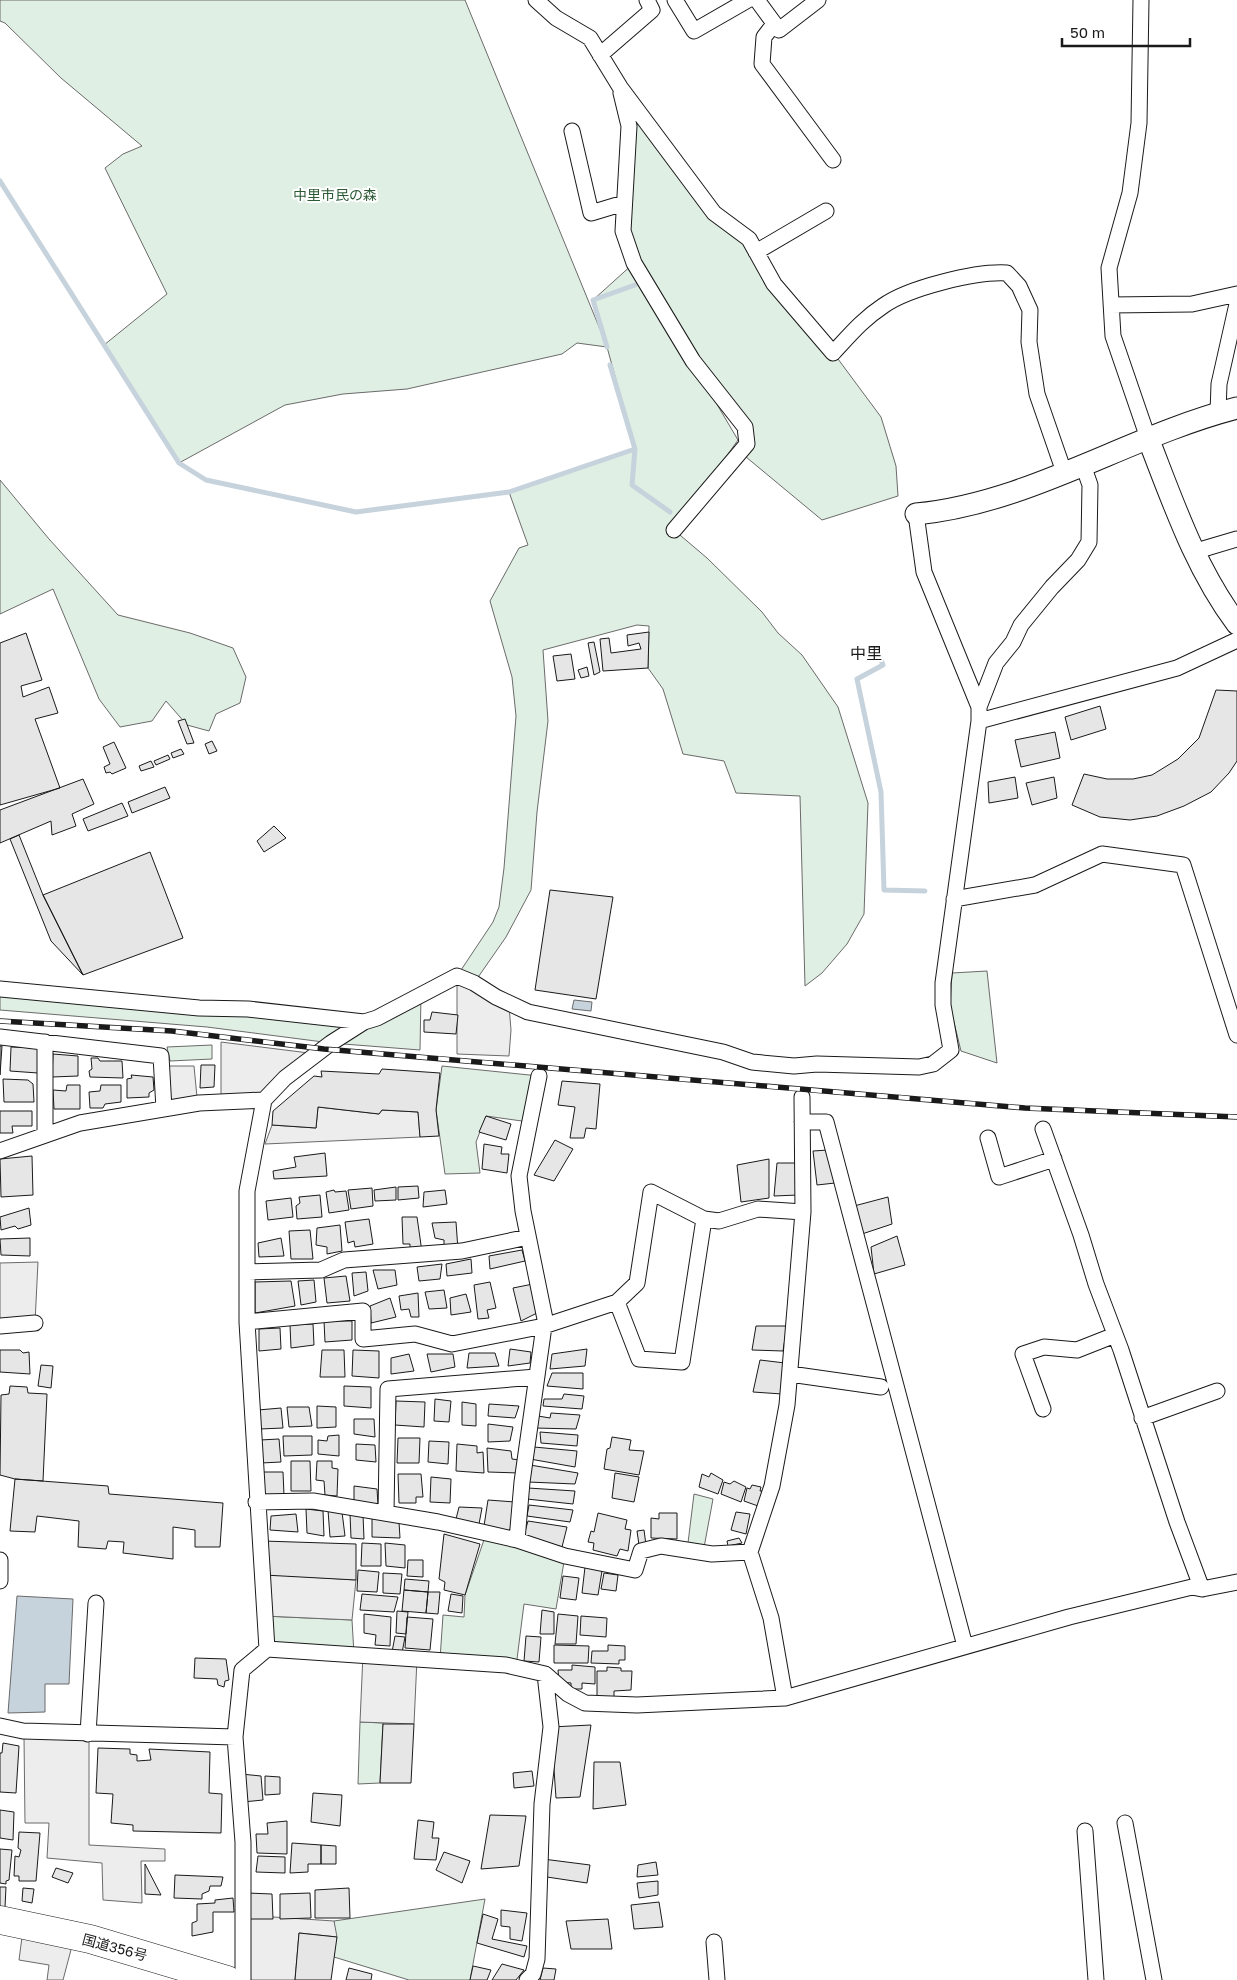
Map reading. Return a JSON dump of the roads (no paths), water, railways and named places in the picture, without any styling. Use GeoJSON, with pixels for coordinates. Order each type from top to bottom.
{"type":"FeatureCollection","features":[{"type":"Feature","properties":{"kind":"highway","name":"国道356号"},"geometry":{"type":"LineString","coordinates":[[0,1920],[90,1939],[227,1980]]}},
{"type":"Feature","properties":{"kind":"street"},"geometry":{"type":"LineString","coordinates":[[267,1649],[256,1502],[247,1322],[247,1191],[264,1100],[285,1078],[364,1022],[376,1018],[457,976],[528,1012],[723,1052],[752,1062],[794,1066],[817,1064],[919,1067],[933,1064],[951,1050],[943,1005],[943,983],[979,714],[996,663],[1014,642],[1021,625],[1052,587],[1078,560],[1089,542],[1090,485],[1074,469],[1037,394],[1029,342],[1030,310],[1019,286],[1007,273],[992,272],[933,284],[884,304],[856,326],[833,353],[774,284],[749,239],[714,213],[620,87],[590,38],[556,18],[536,0]]}},
{"type":"Feature","properties":{"kind":"street"},"geometry":{"type":"LineString","coordinates":[[600,55],[652,10],[647,0]]}},
{"type":"Feature","properties":{"kind":"street"},"geometry":{"type":"LineString","coordinates":[[675,0],[694,31],[748,0]]}},
{"type":"Feature","properties":{"kind":"street"},"geometry":{"type":"LineString","coordinates":[[757,0],[779,30],[818,0]]}},
{"type":"Feature","properties":{"kind":"street"},"geometry":{"type":"LineString","coordinates":[[1141,0],[1139,123],[1130,193],[1109,268],[1113,336],[1148,438],[1193,552],[1207,580],[1237,624]]}},
{"type":"Feature","properties":{"kind":"street"},"geometry":{"type":"LineString","coordinates":[[774,24],[764,37],[762,64],[833,160]]}},
{"type":"Feature","properties":{"kind":"street"},"geometry":{"type":"LineString","coordinates":[[620,87],[628,126],[623,232],[634,263],[692,361],[745,427],[747,444],[674,530]]}},
{"type":"Feature","properties":{"kind":"street"},"geometry":{"type":"LineString","coordinates":[[572,131],[591,213],[624,203]]}},
{"type":"Feature","properties":{"kind":"street"},"geometry":{"type":"LineString","coordinates":[[756,252],[826,211]]}},
{"type":"Feature","properties":{"kind":"street"},"geometry":{"type":"LineString","coordinates":[[1111,305],[1192,304],[1237,294]]}},
{"type":"Feature","properties":{"kind":"street"},"geometry":{"type":"LineString","coordinates":[[979,714],[924,572],[916,514],[984,501],[1030,487],[1148,438],[1228,410],[1219,384],[1237,304]]}},
{"type":"Feature","properties":{"kind":"street"},"geometry":{"type":"LineString","coordinates":[[1193,552],[1237,539]]}},
{"type":"Feature","properties":{"kind":"street"},"geometry":{"type":"LineString","coordinates":[[979,714],[1178,668],[1237,640]]}},
{"type":"Feature","properties":{"kind":"street"},"geometry":{"type":"LineString","coordinates":[[954,899],[1035,885],[1102,854],[1183,865],[1195,898],[1210,955],[1237,1035]]}},
{"type":"Feature","properties":{"kind":"street"},"geometry":{"type":"LineString","coordinates":[[0,989],[199,1008],[248,1009],[364,1022]]}},
{"type":"Feature","properties":{"kind":"street"},"geometry":{"type":"LineString","coordinates":[[0,1037],[161,1056],[164,1109]]}},
{"type":"Feature","properties":{"kind":"street"},"geometry":{"type":"LineString","coordinates":[[45,1042],[45,1134]]}},
{"type":"Feature","properties":{"kind":"street"},"geometry":{"type":"LineString","coordinates":[[517,1540],[536,1376],[544,1326],[519,1176],[539,1076]]}},
{"type":"Feature","properties":{"kind":"street"},"geometry":{"type":"LineString","coordinates":[[785,1698],[771,1618],[750,1552],[772,1486],[787,1405],[803,1212],[802,1097]]}},
{"type":"Feature","properties":{"kind":"street"},"geometry":{"type":"LineString","coordinates":[[0,1151],[80,1123],[199,1103],[264,1100]]}},
{"type":"Feature","properties":{"kind":"street"},"geometry":{"type":"LineString","coordinates":[[802,1122],[826,1122],[965,1646]]}},
{"type":"Feature","properties":{"kind":"street"},"geometry":{"type":"LineString","coordinates":[[1043,1129],[1081,1235],[1177,1522],[1202,1588]]}},
{"type":"Feature","properties":{"kind":"street"},"geometry":{"type":"LineString","coordinates":[[988,1138],[998,1177],[1054,1159]]}},
{"type":"Feature","properties":{"kind":"street"},"geometry":{"type":"LineString","coordinates":[[247,1322],[363,1311],[363,1339],[415,1334],[452,1344],[544,1326],[618,1302],[637,1283],[651,1192],[704,1219],[719,1221],[758,1209],[803,1212]]}},
{"type":"Feature","properties":{"kind":"street"},"geometry":{"type":"LineString","coordinates":[[618,1302],[639,1359],[682,1362],[704,1219]]}},
{"type":"Feature","properties":{"kind":"street"},"geometry":{"type":"LineString","coordinates":[[248,1272],[321,1270],[344,1260],[462,1251],[528,1236]]}},
{"type":"Feature","properties":{"kind":"street"},"geometry":{"type":"LineString","coordinates":[[0,1326],[36,1324]]}},
{"type":"Feature","properties":{"kind":"street"},"geometry":{"type":"LineString","coordinates":[[1043,1409],[1023,1354],[1044,1347],[1077,1350],[1115,1335]]}},
{"type":"Feature","properties":{"kind":"street"},"geometry":{"type":"LineString","coordinates":[[790,1374],[881,1387]]}},
{"type":"Feature","properties":{"kind":"street"},"geometry":{"type":"LineString","coordinates":[[386,1513],[388,1389],[536,1376]]}},
{"type":"Feature","properties":{"kind":"street"},"geometry":{"type":"LineString","coordinates":[[1142,1418],[1218,1391]]}},
{"type":"Feature","properties":{"kind":"street"},"geometry":{"type":"LineString","coordinates":[[256,1502],[313,1501],[438,1522],[517,1540],[565,1556],[635,1570],[641,1552],[661,1546],[712,1554],[750,1552]]}},
{"type":"Feature","properties":{"kind":"street"},"geometry":{"type":"LineString","coordinates":[[0,1560],[0,1581]]}},
{"type":"Feature","properties":{"kind":"street"},"geometry":{"type":"LineString","coordinates":[[243,1980],[243,1842],[235,1738],[242,1670],[267,1649],[506,1665],[545,1674],[568,1694],[585,1703],[637,1705],[785,1698],[1068,1617],[1192,1587],[1202,1588],[1237,1582]]}},
{"type":"Feature","properties":{"kind":"street"},"geometry":{"type":"LineString","coordinates":[[88,1734],[96,1603]]}},
{"type":"Feature","properties":{"kind":"street"},"geometry":{"type":"LineString","coordinates":[[527,1980],[533,1974],[537,1959],[542,1804],[551,1727],[545,1674]]}},
{"type":"Feature","properties":{"kind":"street"},"geometry":{"type":"LineString","coordinates":[[0,1726],[23,1731],[235,1738]]}},
{"type":"Feature","properties":{"kind":"street"},"geometry":{"type":"LineString","coordinates":[[1125,1824],[1154,1980]]}},
{"type":"Feature","properties":{"kind":"street"},"geometry":{"type":"LineString","coordinates":[[1085,1831],[1096,1980]]}},
{"type":"Feature","properties":{"kind":"street"},"geometry":{"type":"LineString","coordinates":[[714,1942],[717,1980]]}},
{"type":"Feature","properties":{"kind":"waterway"},"geometry":{"type":"LineString","coordinates":[[0,181],[179,463],[206,480],[356,512],[509,492],[635,449]]}},
{"type":"Feature","properties":{"kind":"waterway"},"geometry":{"type":"LineString","coordinates":[[607,347],[593,300],[635,285]]}},
{"type":"Feature","properties":{"kind":"waterway"},"geometry":{"type":"LineString","coordinates":[[610,365],[635,449],[632,485],[670,512]]}},
{"type":"Feature","properties":{"kind":"waterway"},"geometry":{"type":"LineString","coordinates":[[876,647],[883,665],[857,679],[881,792],[884,890],[925,891]]}},
{"type":"Feature","properties":{"kind":"railway"},"geometry":{"type":"LineString","coordinates":[[0,1021],[172,1031],[324,1049],[1025,1108],[1237,1117]]}},
{"type":"Feature","properties":{"kind":"district","name":"中里"},"geometry":{"type":"Point","coordinates":[866,653]}},
{"type":"Feature","properties":{"kind":"park label","name":"中里市民の森"},"geometry":{"type":"Point","coordinates":[335,194]}}]}
